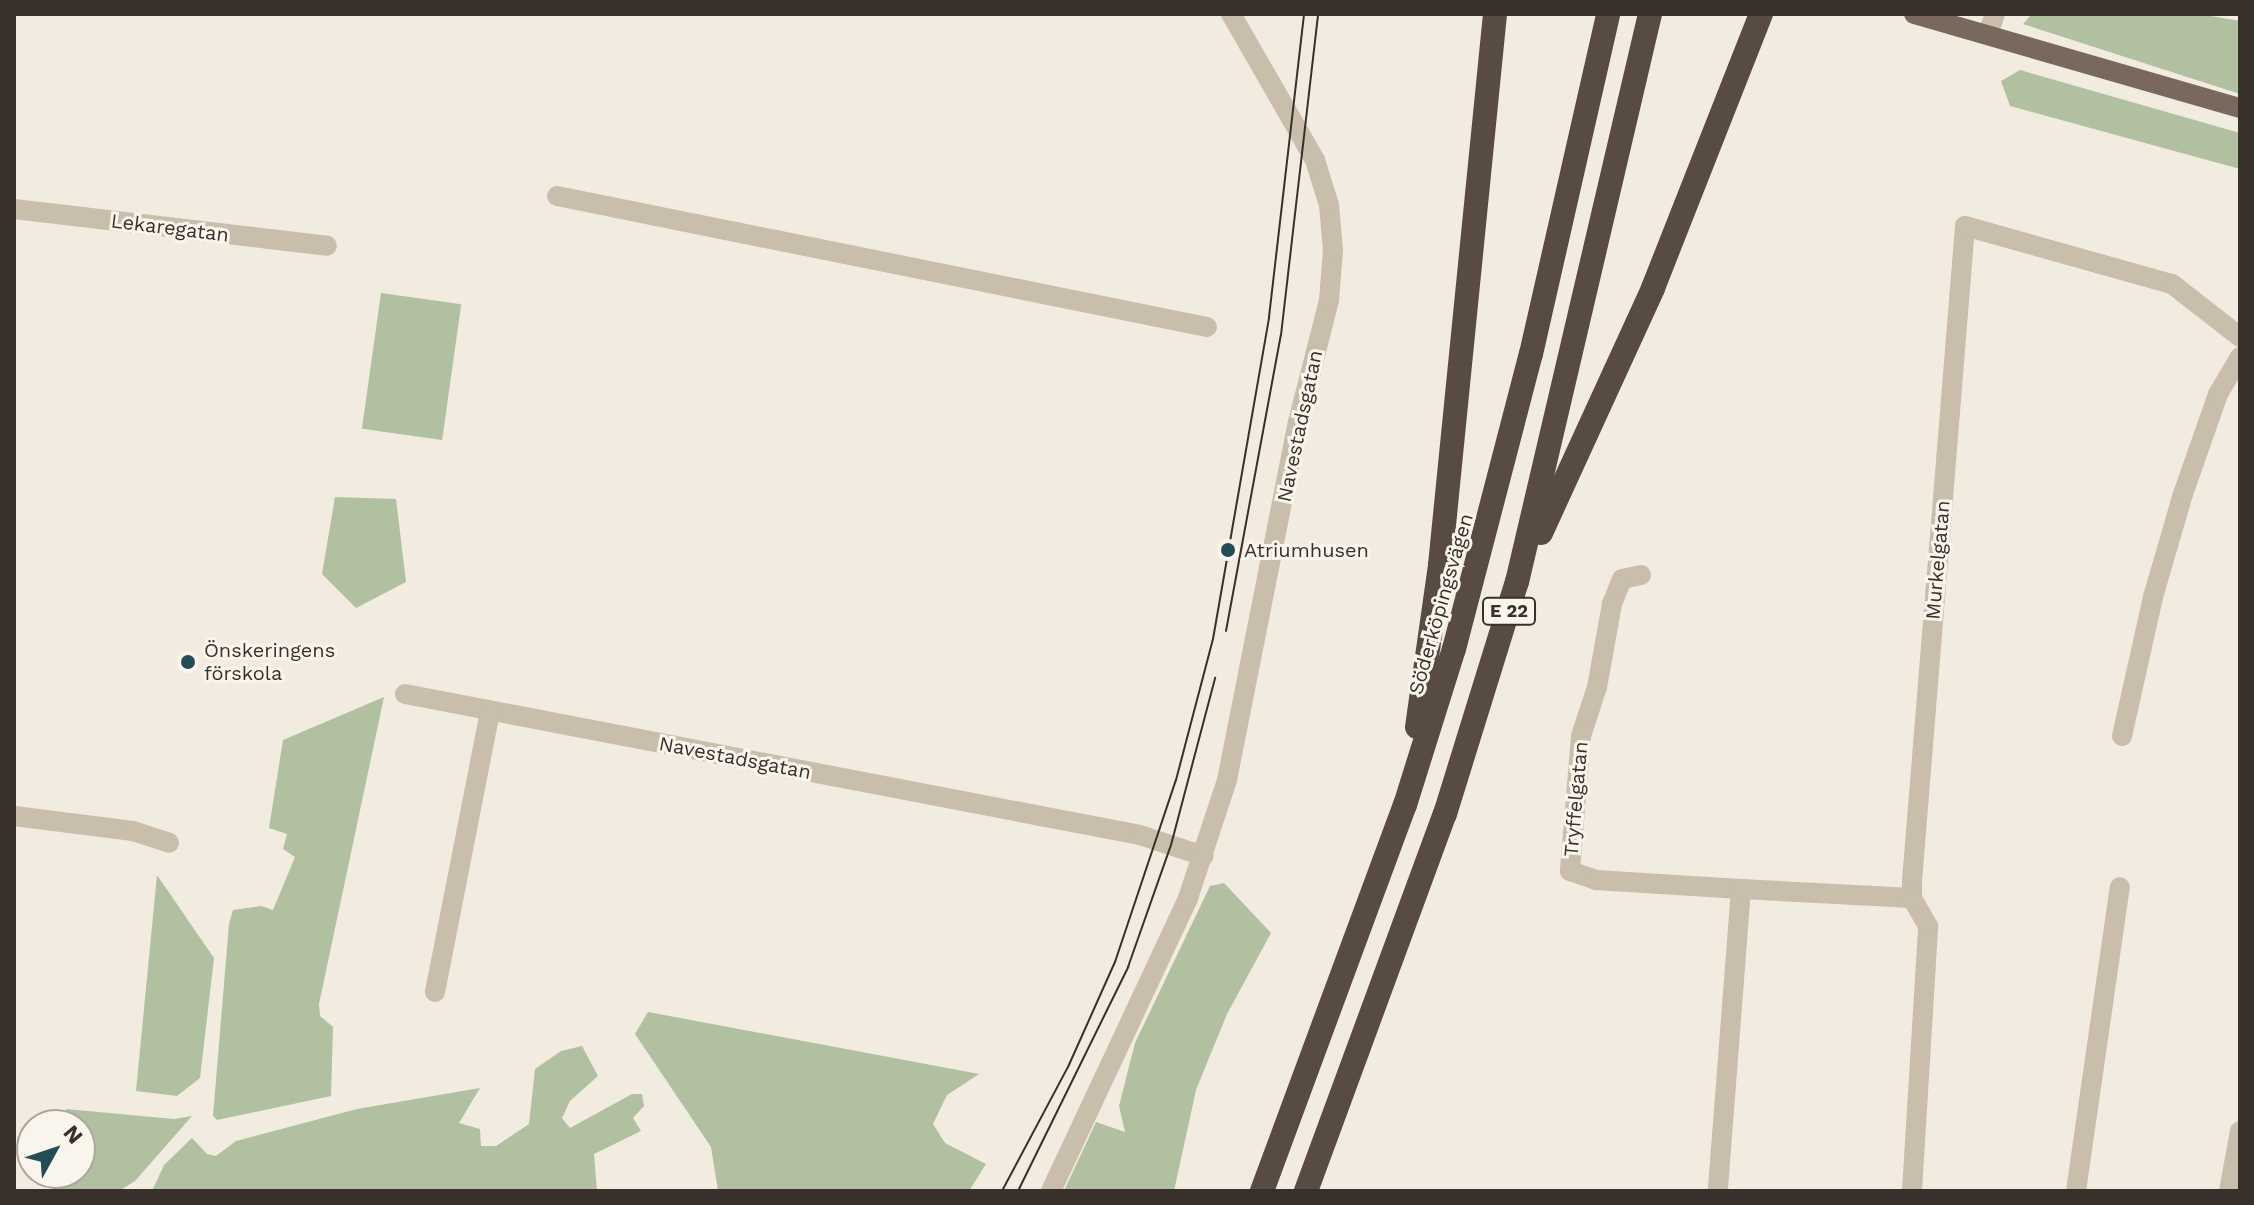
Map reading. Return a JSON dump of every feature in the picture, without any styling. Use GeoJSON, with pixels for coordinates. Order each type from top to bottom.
{"type":"FeatureCollection","features":[{"type":"Feature","properties":{"kind":"highway"},"geometry":{"type":"LineString","coordinates":[[1405,805],[1440,565],[1495,14]]}},
{"type":"Feature","properties":{"kind":"highway","name":"Söderköpingsvägen"},"geometry":{"type":"LineString","coordinates":[[1262,1191],[1405,805],[1492,515],[1608,14]]}},
{"type":"Feature","properties":{"kind":"highway","name":"E 22"},"geometry":{"type":"LineString","coordinates":[[1306,1191],[1445,814],[1517,582],[1650,14]]}},
{"type":"Feature","properties":{"kind":"highway"},"geometry":{"type":"LineString","coordinates":[[1517,582],[1653,288],[1761,14]]}},
{"type":"Feature","properties":{"kind":"main road"},"geometry":{"type":"LineString","coordinates":[[1914,14],[2240,108]]}},
{"type":"Feature","properties":{"kind":"street","name":"Navestadsgatan"},"geometry":{"type":"LineString","coordinates":[[1051,1191],[1204,856],[1233,753],[1298,422],[1329,300],[1333,250],[1329,205],[1315,160],[1231,14]]}},
{"type":"Feature","properties":{"kind":"street"},"geometry":{"type":"LineString","coordinates":[[1988,34],[1995,14]]}},
{"type":"Feature","properties":{"kind":"street"},"geometry":{"type":"LineString","coordinates":[[557,196],[1207,327]]}},
{"type":"Feature","properties":{"kind":"street","name":"Lekaregatan"},"geometry":{"type":"LineString","coordinates":[[14,209],[327,246]]}},
{"type":"Feature","properties":{"kind":"street","name":"Murkelgatan"},"geometry":{"type":"LineString","coordinates":[[1912,1191],[1928,926],[1912,898],[1965,226],[2172,284],[2240,337]]}},
{"type":"Feature","properties":{"kind":"street"},"geometry":{"type":"LineString","coordinates":[[2122,736],[2153,597],[2183,494],[2218,394],[2240,357]]}},
{"type":"Feature","properties":{"kind":"street","name":"Tryffelgatan"},"geometry":{"type":"LineString","coordinates":[[1641,575],[1622,579],[1612,604],[1597,687],[1581,736],[1570,871],[1596,880],[1912,898]]}},
{"type":"Feature","properties":{"kind":"street","name":"Navestadsgatan"},"geometry":{"type":"LineString","coordinates":[[405,694],[1140,835],[1204,856]]}},
{"type":"Feature","properties":{"kind":"street"},"geometry":{"type":"LineString","coordinates":[[435,992],[490,711]]}},
{"type":"Feature","properties":{"kind":"street"},"geometry":{"type":"LineString","coordinates":[[14,816],[133,831],[169,843]]}},
{"type":"Feature","properties":{"kind":"street"},"geometry":{"type":"LineString","coordinates":[[2076,1191],[2120,887]]}},
{"type":"Feature","properties":{"kind":"street"},"geometry":{"type":"LineString","coordinates":[[1718,1191],[1741,889]]}},
{"type":"Feature","properties":{"kind":"street"},"geometry":{"type":"LineString","coordinates":[[2229,1191],[2240,1131]]}},
{"type":"Feature","properties":{"kind":"green space"},"geometry":{"type":"Polygon","coordinates":[[[2032,14],[2199,14],[2240,21],[2240,94],[2023,24],[2032,14]]]}},
{"type":"Feature","properties":{"kind":"green space"},"geometry":{"type":"Polygon","coordinates":[[[2020,70],[2240,133],[2240,169],[2010,106],[2001,81],[2020,70]]]}},
{"type":"Feature","properties":{"kind":"green space"},"geometry":{"type":"Polygon","coordinates":[[[381,293],[461,304],[442,440],[362,429],[381,293]]]}},
{"type":"Feature","properties":{"kind":"green space"},"geometry":{"type":"Polygon","coordinates":[[[335,497],[396,499],[406,582],[356,608],[322,574],[335,497]]]}},
{"type":"Feature","properties":{"kind":"green space"},"geometry":{"type":"Polygon","coordinates":[[[384,697],[319,1004],[320,1016],[333,1027],[331,1096],[217,1120],[213,1116],[229,924],[233,910],[261,906],[273,910],[295,857],[283,849],[287,834],[269,828],[283,740],[384,697]]]}},
{"type":"Feature","properties":{"kind":"green space"},"geometry":{"type":"Polygon","coordinates":[[[157,875],[214,958],[200,1078],[177,1096],[136,1091],[157,875]]]}},
{"type":"Feature","properties":{"kind":"green space"},"geometry":{"type":"Polygon","coordinates":[[[1224,883],[1271,933],[1227,1014],[1196,1090],[1174,1191],[1064,1191],[1096,1122],[1125,1132],[1119,1106],[1135,1043],[1210,886],[1224,883]]]}},
{"type":"Feature","properties":{"kind":"green space"},"geometry":{"type":"Polygon","coordinates":[[[648,1012],[979,1074],[947,1095],[933,1124],[945,1143],[986,1164],[969,1191],[718,1191],[711,1147],[635,1034],[648,1012]]]}},
{"type":"Feature","properties":{"kind":"green space"},"geometry":{"type":"Polygon","coordinates":[[[582,1046],[598,1076],[570,1101],[562,1118],[570,1128],[632,1094],[642,1094],[644,1106],[633,1118],[641,1131],[594,1154],[597,1191],[152,1191],[164,1165],[192,1138],[207,1154],[216,1156],[236,1141],[357,1109],[480,1088],[459,1123],[480,1129],[481,1146],[496,1146],[529,1124],[535,1069],[561,1051],[582,1046]]]}},
{"type":"Feature","properties":{"kind":"green space"},"geometry":{"type":"Polygon","coordinates":[[[96,1112],[174,1119],[192,1116],[135,1181],[119,1191],[58,1191],[96,1189],[96,1112]]]}},
{"type":"Feature","properties":{"kind":"tram line"},"geometry":{"type":"LineString","coordinates":[[1002,1191],[1068,1067],[1115,962],[1176,780],[1213,639],[1269,317],[1304,14]]}},
{"type":"Feature","properties":{"kind":"tram line"},"geometry":{"type":"LineString","coordinates":[[1226,631],[1281,335],[1318,14]]}},
{"type":"Feature","properties":{"kind":"tram line"},"geometry":{"type":"LineString","coordinates":[[1018,1191],[1128,967],[1171,845],[1215,678]]}},
{"type":"Feature","properties":{"kind":"place","name":"Atriumhusen"},"geometry":{"type":"Point","coordinates":[1228,550]}},
{"type":"Feature","properties":{"kind":"place","name":"Önskeringens förskola"},"geometry":{"type":"Point","coordinates":[188,662]}}]}
